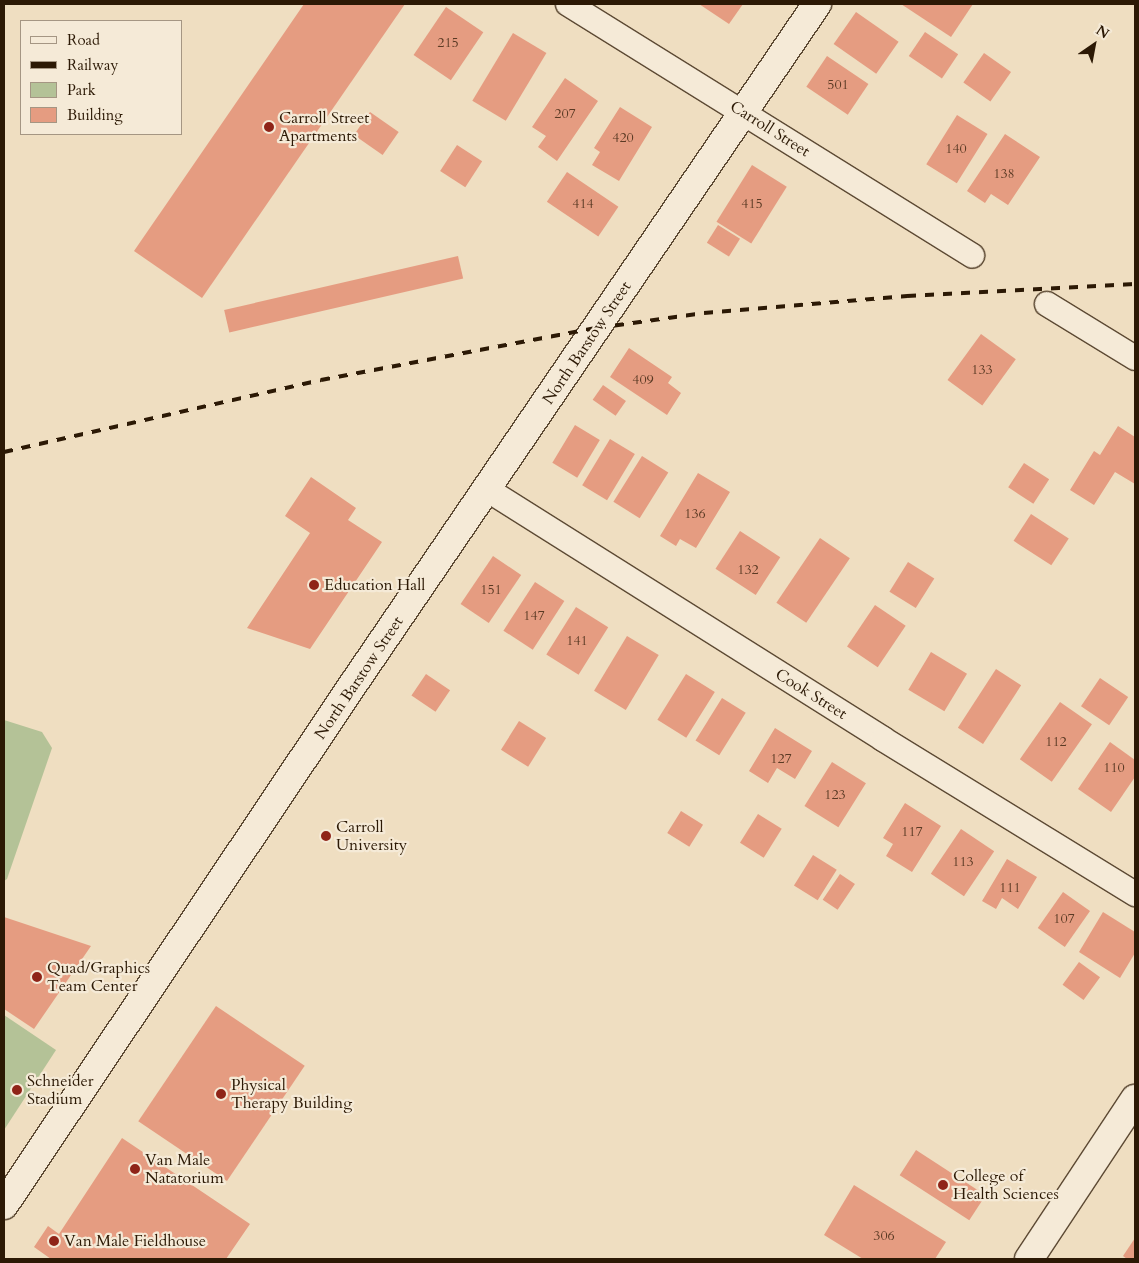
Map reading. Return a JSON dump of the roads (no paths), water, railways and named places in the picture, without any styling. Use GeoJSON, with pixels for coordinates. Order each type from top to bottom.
{"type":"FeatureCollection","features":[{"type":"Feature","properties":{"kind":"street","name":"Carroll Street"},"geometry":{"type":"LineString","coordinates":[[568,4],[972,255]]}},
{"type":"Feature","properties":{"kind":"street","name":"North Barstow Street"},"geometry":{"type":"LineString","coordinates":[[4,1205],[354,683],[488,490],[817,4]]}},
{"type":"Feature","properties":{"kind":"street"},"geometry":{"type":"LineString","coordinates":[[1047,304],[1135,358]]}},
{"type":"Feature","properties":{"kind":"street","name":"Cook Street"},"geometry":{"type":"LineString","coordinates":[[488,490],[883,739],[1135,894]]}},
{"type":"Feature","properties":{"kind":"street"},"geometry":{"type":"LineString","coordinates":[[1028,1259],[1135,1099]]}},
{"type":"Feature","properties":{"kind":"railway"},"geometry":{"type":"LineString","coordinates":[[4,452],[321,380],[597,328],[704,313],[907,296],[1135,284]]}},
{"type":"Feature","properties":{"kind":"place","name":"Carroll Street Apartments"},"geometry":{"type":"Point","coordinates":[269,127]}},
{"type":"Feature","properties":{"kind":"place","name":"Education Hall"},"geometry":{"type":"Point","coordinates":[314,585]}},
{"type":"Feature","properties":{"kind":"place","name":"Carroll University"},"geometry":{"type":"Point","coordinates":[326,836]}},
{"type":"Feature","properties":{"kind":"place","name":"Quad/Graphics Team Center"},"geometry":{"type":"Point","coordinates":[37,977]}},
{"type":"Feature","properties":{"kind":"place","name":"Schneider Stadium"},"geometry":{"type":"Point","coordinates":[17,1090]}},
{"type":"Feature","properties":{"kind":"place","name":"Physical Therapy Building"},"geometry":{"type":"Point","coordinates":[221,1094]}},
{"type":"Feature","properties":{"kind":"place","name":"Van Male Natatorium"},"geometry":{"type":"Point","coordinates":[135,1169]}},
{"type":"Feature","properties":{"kind":"place","name":"College of Health Sciences"},"geometry":{"type":"Point","coordinates":[943,1185]}},
{"type":"Feature","properties":{"kind":"place","name":"Van Male Fieldhouse"},"geometry":{"type":"Point","coordinates":[54,1241]}}]}
